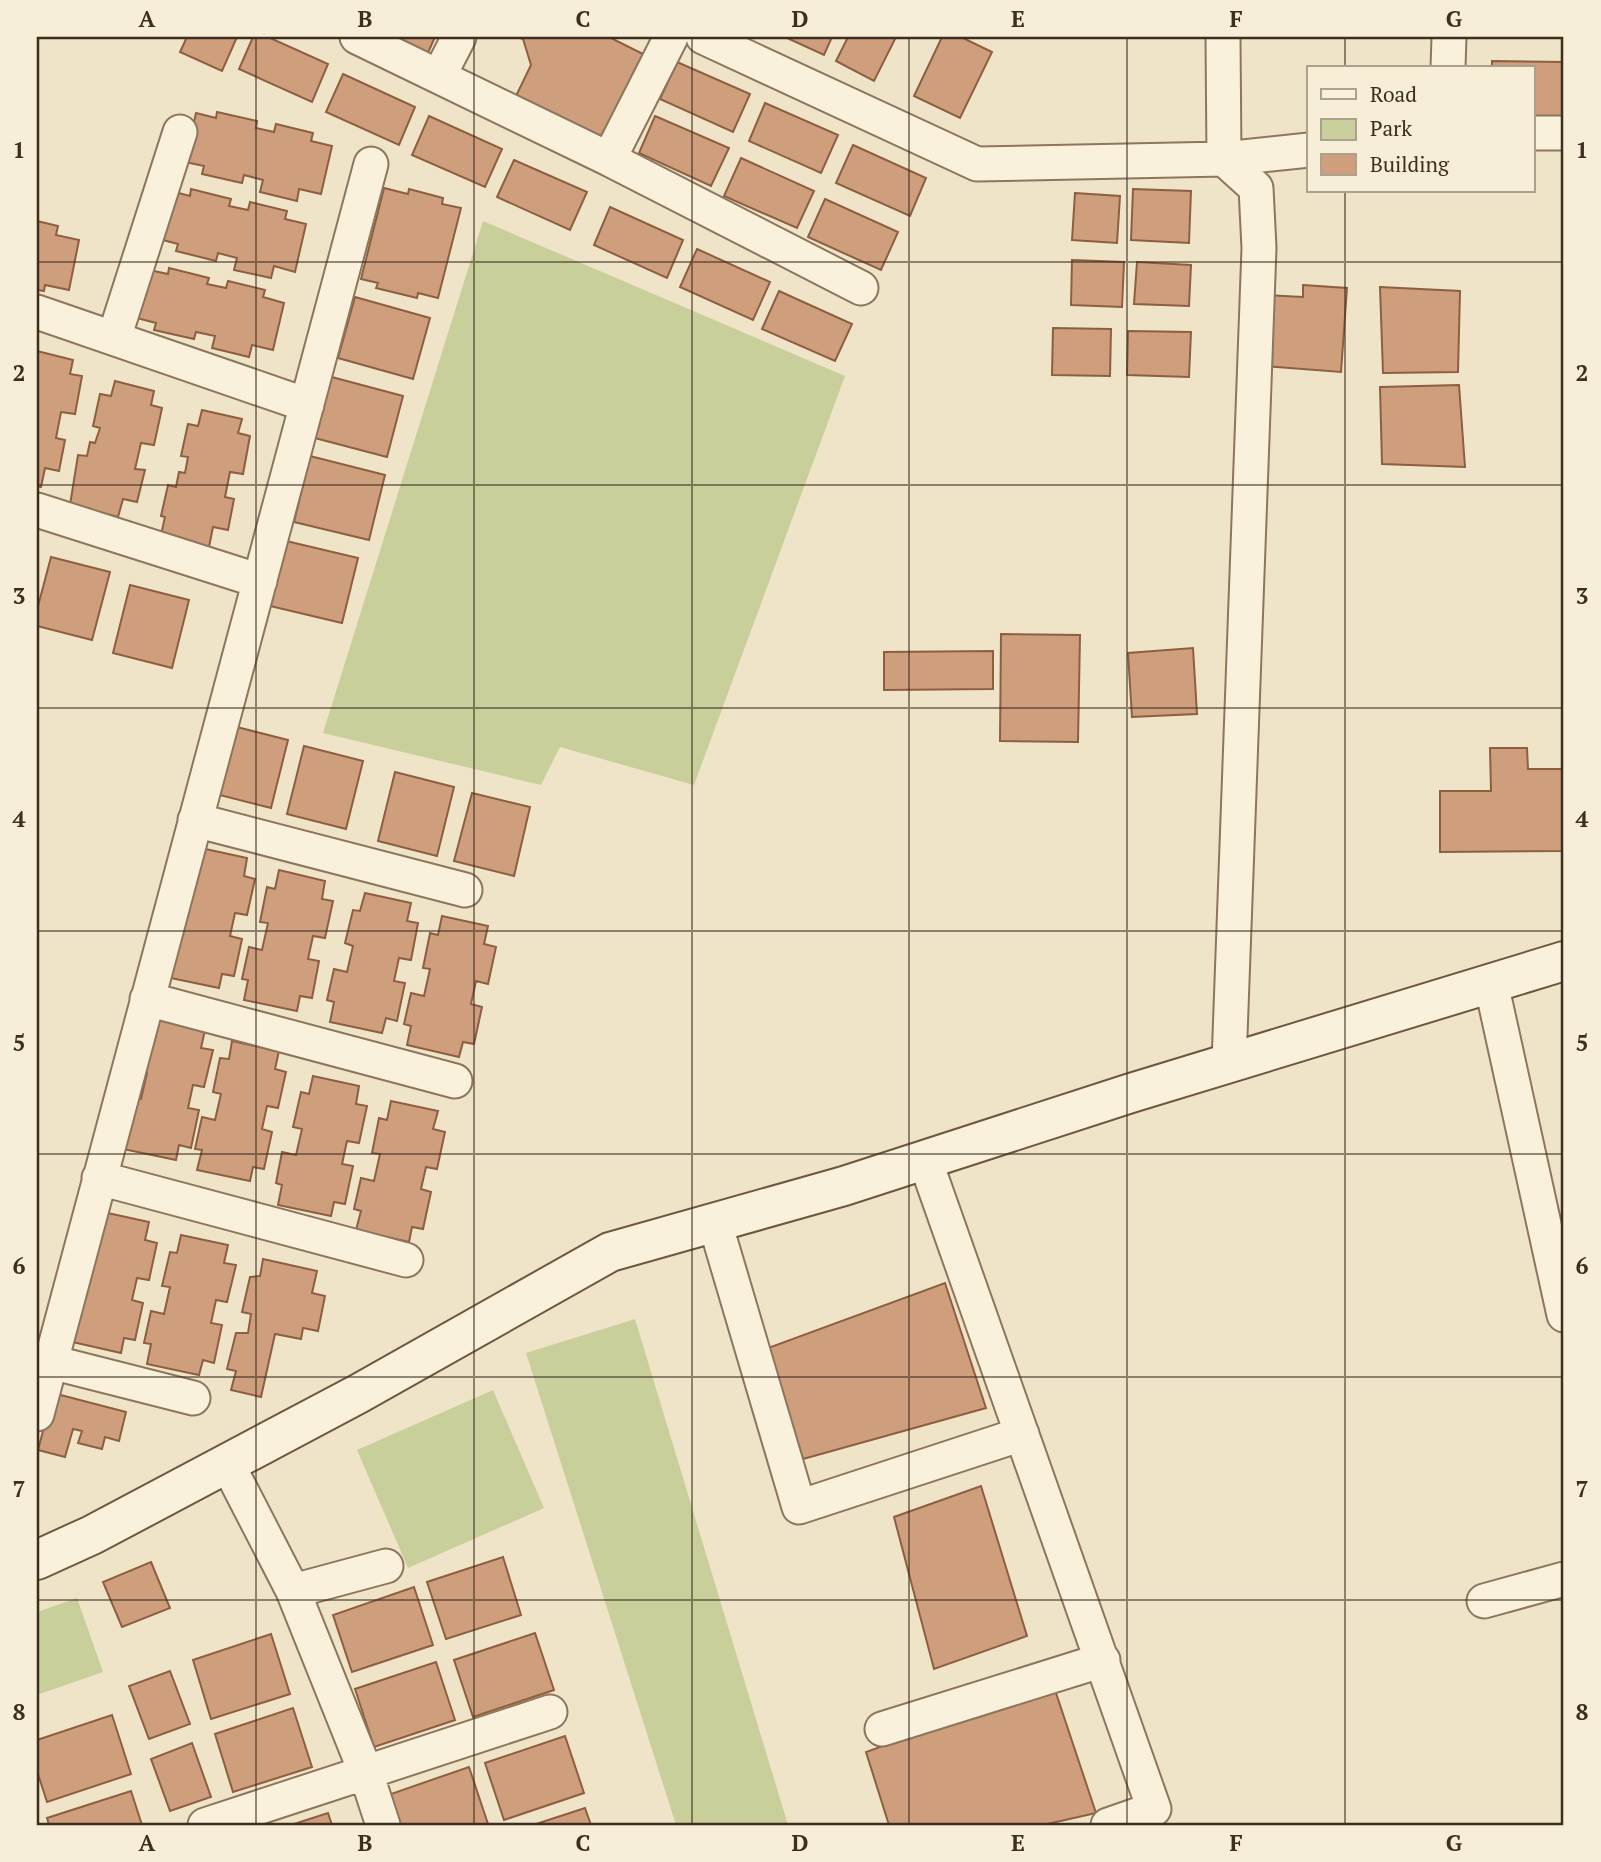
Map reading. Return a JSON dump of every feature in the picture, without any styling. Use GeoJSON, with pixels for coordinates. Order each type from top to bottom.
{"type":"FeatureCollection","features":[{"type":"Feature","properties":{"kind":"street"},"geometry":{"type":"LineString","coordinates":[[357,37],[608,159],[861,288]]}},
{"type":"Feature","properties":{"kind":"street"},"geometry":{"type":"LineString","coordinates":[[439,76],[459,37]]}},
{"type":"Feature","properties":{"kind":"street"},"geometry":{"type":"LineString","coordinates":[[608,159],[671,37]]}},
{"type":"Feature","properties":{"kind":"street"},"geometry":{"type":"LineString","coordinates":[[702,37],[977,164],[1224,159],[1307,150]]}},
{"type":"Feature","properties":{"kind":"street"},"geometry":{"type":"LineString","coordinates":[[1223,37],[1224,159],[1256,188],[1259,248],[1229,1063]]}},
{"type":"Feature","properties":{"kind":"street"},"geometry":{"type":"LineString","coordinates":[[1448,66],[1449,37]]}},
{"type":"Feature","properties":{"kind":"street"},"geometry":{"type":"LineString","coordinates":[[114,338],[180,132]]}},
{"type":"Feature","properties":{"kind":"street"},"geometry":{"type":"LineString","coordinates":[[1534,133],[1564,133]]}},
{"type":"Feature","properties":{"kind":"street"},"geometry":{"type":"LineString","coordinates":[[37,1414],[371,164]]}},
{"type":"Feature","properties":{"kind":"street"},"geometry":{"type":"LineString","coordinates":[[37,312],[307,405]]}},
{"type":"Feature","properties":{"kind":"street"},"geometry":{"type":"LineString","coordinates":[[37,510],[260,581]]}},
{"type":"Feature","properties":{"kind":"street"},"geometry":{"type":"LineString","coordinates":[[195,820],[465,890]]}},
{"type":"Feature","properties":{"kind":"street"},"geometry":{"type":"LineString","coordinates":[[37,1560],[92,1535],[227,1463],[610,1252],[925,1160],[1229,1063],[1564,961]]}},
{"type":"Feature","properties":{"kind":"street"},"geometry":{"type":"LineString","coordinates":[[1491,983],[1564,1315]]}},
{"type":"Feature","properties":{"kind":"street"},"geometry":{"type":"LineString","coordinates":[[148,999],[455,1081]]}},
{"type":"Feature","properties":{"kind":"street"},"geometry":{"type":"LineString","coordinates":[[925,1160],[1154,1809],[1108,1825]]}},
{"type":"Feature","properties":{"kind":"street"},"geometry":{"type":"LineString","coordinates":[[99,1178],[406,1260]]}},
{"type":"Feature","properties":{"kind":"street"},"geometry":{"type":"LineString","coordinates":[[715,1223],[799,1507],[1022,1434]]}},
{"type":"Feature","properties":{"kind":"street"},"geometry":{"type":"LineString","coordinates":[[51,1362],[193,1398]]}},
{"type":"Feature","properties":{"kind":"street"},"geometry":{"type":"LineString","coordinates":[[227,1463],[293,1591],[366,1773],[383,1825]]}},
{"type":"Feature","properties":{"kind":"street"},"geometry":{"type":"LineString","coordinates":[[293,1591],[386,1566]]}},
{"type":"Feature","properties":{"kind":"street"},"geometry":{"type":"LineString","coordinates":[[1484,1601],[1564,1579]]}},
{"type":"Feature","properties":{"kind":"street"},"geometry":{"type":"LineString","coordinates":[[882,1729],[1103,1660]]}},
{"type":"Feature","properties":{"kind":"street"},"geometry":{"type":"LineString","coordinates":[[205,1825],[551,1712]]}},
{"type":"Feature","properties":{"kind":"green space"},"geometry":{"type":"Polygon","coordinates":[[[483,221],[845,376],[694,785],[560,747],[541,785],[323,733],[483,221]]]}},
{"type":"Feature","properties":{"kind":"green space"},"geometry":{"type":"Polygon","coordinates":[[[635,1319],[788,1825],[676,1825],[526,1353],[635,1319]]]}},
{"type":"Feature","properties":{"kind":"green space"},"geometry":{"type":"Polygon","coordinates":[[[493,1390],[544,1508],[408,1568],[357,1450],[493,1390]]]}},
{"type":"Feature","properties":{"kind":"green space"},"geometry":{"type":"Polygon","coordinates":[[[77,1598],[103,1672],[37,1695],[37,1612],[77,1598]]]}},
{"type":"Feature","properties":{"kind":"building"},"geometry":{"type":"Polygon","coordinates":[[[187,37],[237,37],[222,71],[180,52],[187,37]]]}},
{"type":"Feature","properties":{"kind":"building"},"geometry":{"type":"Polygon","coordinates":[[[253,37],[268,37],[328,64],[312,102],[239,69],[253,37]]]}},
{"type":"Feature","properties":{"kind":"building"},"geometry":{"type":"Polygon","coordinates":[[[386,37],[435,37],[427,55],[386,37]]]}},
{"type":"Feature","properties":{"kind":"building"},"geometry":{"type":"Polygon","coordinates":[[[517,37],[609,37],[643,54],[602,138],[516,96],[531,65],[523,39],[517,37]]]}},
{"type":"Feature","properties":{"kind":"building"},"geometry":{"type":"Polygon","coordinates":[[[785,37],[832,37],[824,55],[785,37]]]}},
{"type":"Feature","properties":{"kind":"building"},"geometry":{"type":"Polygon","coordinates":[[[848,37],[896,37],[874,81],[836,61],[848,37]]]}},
{"type":"Feature","properties":{"kind":"building"},"geometry":{"type":"Polygon","coordinates":[[[942,37],[961,37],[992,52],[960,118],[914,96],[942,37]]]}},
{"type":"Feature","properties":{"kind":"building"},"geometry":{"type":"Polygon","coordinates":[[[1492,61],[1564,62],[1564,116],[1534,116],[1534,66],[1492,66],[1492,61]]]}},
{"type":"Feature","properties":{"kind":"building"},"geometry":{"type":"Polygon","coordinates":[[[677,62],[750,94],[733,132],[660,99],[677,62]]]}},
{"type":"Feature","properties":{"kind":"building"},"geometry":{"type":"Polygon","coordinates":[[[343,74],[415,107],[399,145],[326,112],[343,74]]]}},
{"type":"Feature","properties":{"kind":"building"},"geometry":{"type":"Polygon","coordinates":[[[765,103],[838,135],[821,173],[749,141],[765,103]]]}},
{"type":"Feature","properties":{"kind":"building"},"geometry":{"type":"Polygon","coordinates":[[[217,112],[257,121],[256,128],[274,132],[276,124],[313,133],[311,141],[332,146],[321,194],[299,189],[297,201],[260,192],[263,180],[244,175],[242,183],[202,174],[204,166],[185,162],[196,113],[216,118],[217,112]]]}},
{"type":"Feature","properties":{"kind":"building"},"geometry":{"type":"Polygon","coordinates":[[[429,116],[502,149],[485,187],[412,155],[429,116]]]}},
{"type":"Feature","properties":{"kind":"building"},"geometry":{"type":"Polygon","coordinates":[[[655,116],[729,148],[711,186],[639,153],[655,116]]]}},
{"type":"Feature","properties":{"kind":"building"},"geometry":{"type":"Polygon","coordinates":[[[853,145],[926,178],[910,216],[836,183],[853,145]]]}},
{"type":"Feature","properties":{"kind":"building"},"geometry":{"type":"Polygon","coordinates":[[[741,158],[814,191],[797,228],[724,196],[741,158]]]}},
{"type":"Feature","properties":{"kind":"building"},"geometry":{"type":"Polygon","coordinates":[[[514,160],[587,192],[570,230],[497,197],[514,160]]]}},
{"type":"Feature","properties":{"kind":"building"},"geometry":{"type":"Polygon","coordinates":[[[384,188],[408,194],[409,189],[443,198],[442,204],[461,208],[438,298],[418,293],[417,298],[376,288],[378,283],[361,279],[384,188]]]}},
{"type":"Feature","properties":{"kind":"building"},"geometry":{"type":"Polygon","coordinates":[[[191,189],[231,199],[229,206],[248,210],[250,202],[287,211],[285,219],[306,224],[295,272],[274,266],[271,278],[234,270],[237,258],[218,253],[216,261],[176,251],[178,244],[159,239],[171,191],[190,196],[191,189]]]}},
{"type":"Feature","properties":{"kind":"building"},"geometry":{"type":"Polygon","coordinates":[[[1133,189],[1191,191],[1189,243],[1131,240],[1133,189]]]}},
{"type":"Feature","properties":{"kind":"building"},"geometry":{"type":"Polygon","coordinates":[[[1075,193],[1120,196],[1117,243],[1072,240],[1075,193]]]}},
{"type":"Feature","properties":{"kind":"building"},"geometry":{"type":"Polygon","coordinates":[[[825,199],[898,232],[881,270],[808,237],[825,199]]]}},
{"type":"Feature","properties":{"kind":"building"},"geometry":{"type":"Polygon","coordinates":[[[610,207],[683,240],[667,278],[594,245],[610,207]]]}},
{"type":"Feature","properties":{"kind":"building"},"geometry":{"type":"Polygon","coordinates":[[[37,221],[58,226],[56,235],[79,240],[69,290],[45,285],[44,291],[37,290],[37,221]]]}},
{"type":"Feature","properties":{"kind":"building"},"geometry":{"type":"Polygon","coordinates":[[[697,249],[770,282],[753,320],[680,287],[697,249]]]}},
{"type":"Feature","properties":{"kind":"building"},"geometry":{"type":"Polygon","coordinates":[[[1072,260],[1124,262],[1122,307],[1071,305],[1072,260]]]}},
{"type":"Feature","properties":{"kind":"building"},"geometry":{"type":"Polygon","coordinates":[[[1137,262],[1191,265],[1189,306],[1134,304],[1137,262]]]}},
{"type":"Feature","properties":{"kind":"building"},"geometry":{"type":"Polygon","coordinates":[[[169,268],[209,278],[207,284],[226,288],[228,281],[265,290],[263,297],[284,303],[273,350],[252,345],[249,357],[212,348],[215,336],[196,332],[194,339],[154,330],[156,323],[137,318],[149,270],[168,274],[169,268]]]}},
{"type":"Feature","properties":{"kind":"building"},"geometry":{"type":"Polygon","coordinates":[[[1303,285],[1347,288],[1341,372],[1262,366],[1267,295],[1303,297],[1303,285]]]}},
{"type":"Feature","properties":{"kind":"building"},"geometry":{"type":"Polygon","coordinates":[[[1380,287],[1460,291],[1458,372],[1383,373],[1380,287]]]}},
{"type":"Feature","properties":{"kind":"building"},"geometry":{"type":"Polygon","coordinates":[[[779,291],[852,324],[835,361],[762,329],[779,291]]]}},
{"type":"Feature","properties":{"kind":"building"},"geometry":{"type":"Polygon","coordinates":[[[355,297],[430,318],[413,379],[338,358],[355,297]]]}},
{"type":"Feature","properties":{"kind":"building"},"geometry":{"type":"Polygon","coordinates":[[[1053,328],[1111,329],[1110,376],[1052,375],[1053,328]]]}},
{"type":"Feature","properties":{"kind":"building"},"geometry":{"type":"Polygon","coordinates":[[[1128,331],[1191,332],[1189,377],[1127,375],[1128,331]]]}},
{"type":"Feature","properties":{"kind":"building"},"geometry":{"type":"Polygon","coordinates":[[[37,351],[73,360],[70,374],[82,376],[75,414],[61,412],[56,438],[65,440],[59,471],[45,468],[41,487],[37,486],[37,351]]]}},
{"type":"Feature","properties":{"kind":"building"},"geometry":{"type":"Polygon","coordinates":[[[328,376],[403,396],[387,457],[311,437],[328,376]]]}},
{"type":"Feature","properties":{"kind":"building"},"geometry":{"type":"Polygon","coordinates":[[[115,381],[154,391],[151,405],[162,408],[154,445],[141,443],[135,469],[145,470],[137,502],[123,499],[118,517],[70,505],[78,455],[87,456],[90,442],[95,443],[100,428],[93,426],[100,394],[111,396],[115,381]]]}},
{"type":"Feature","properties":{"kind":"building"},"geometry":{"type":"Polygon","coordinates":[[[1459,385],[1465,467],[1382,464],[1380,387],[1459,385]]]}},
{"type":"Feature","properties":{"kind":"building"},"geometry":{"type":"Polygon","coordinates":[[[202,410],[242,419],[238,433],[250,436],[243,474],[230,472],[225,497],[234,499],[228,530],[213,527],[209,547],[161,535],[165,517],[161,516],[168,485],[176,487],[179,472],[185,473],[188,457],[181,456],[188,424],[198,426],[202,410]]]}},
{"type":"Feature","properties":{"kind":"building"},"geometry":{"type":"Polygon","coordinates":[[[310,456],[385,475],[369,540],[294,522],[310,456]]]}},
{"type":"Feature","properties":{"kind":"building"},"geometry":{"type":"Polygon","coordinates":[[[282,540],[358,558],[342,623],[266,605],[282,540]]]}},
{"type":"Feature","properties":{"kind":"building"},"geometry":{"type":"Polygon","coordinates":[[[51,557],[110,572],[92,640],[37,626],[37,610],[51,557]]]}},
{"type":"Feature","properties":{"kind":"building"},"geometry":{"type":"Polygon","coordinates":[[[130,585],[189,600],[172,668],[113,653],[130,585]]]}},
{"type":"Feature","properties":{"kind":"building"},"geometry":{"type":"Polygon","coordinates":[[[1001,634],[1080,635],[1078,742],[1000,741],[1001,634]]]}},
{"type":"Feature","properties":{"kind":"building"},"geometry":{"type":"Polygon","coordinates":[[[1193,648],[1197,714],[1132,717],[1128,653],[1193,648]]]}},
{"type":"Feature","properties":{"kind":"building"},"geometry":{"type":"Polygon","coordinates":[[[993,651],[993,689],[884,690],[884,652],[993,651]]]}},
{"type":"Feature","properties":{"kind":"building"},"geometry":{"type":"Polygon","coordinates":[[[229,725],[288,740],[271,808],[212,793],[229,725]]]}},
{"type":"Feature","properties":{"kind":"building"},"geometry":{"type":"Polygon","coordinates":[[[304,746],[363,761],[346,829],[287,814],[304,746]]]}},
{"type":"Feature","properties":{"kind":"building"},"geometry":{"type":"Polygon","coordinates":[[[1490,748],[1527,748],[1528,769],[1564,769],[1564,851],[1440,852],[1440,791],[1491,791],[1490,748]]]}},
{"type":"Feature","properties":{"kind":"building"},"geometry":{"type":"Polygon","coordinates":[[[395,772],[454,787],[437,856],[378,841],[395,772]]]}},
{"type":"Feature","properties":{"kind":"building"},"geometry":{"type":"Polygon","coordinates":[[[472,793],[530,807],[514,876],[454,861],[472,793]]]}},
{"type":"Feature","properties":{"kind":"building"},"geometry":{"type":"Polygon","coordinates":[[[201,848],[247,858],[244,876],[255,879],[247,915],[235,913],[230,936],[242,939],[234,976],[222,974],[219,988],[166,977],[201,848]]]}},
{"type":"Feature","properties":{"kind":"building"},"geometry":{"type":"Polygon","coordinates":[[[279,870],[325,881],[322,899],[333,901],[325,938],[313,936],[308,959],[319,961],[312,998],[300,996],[297,1011],[244,1000],[248,980],[242,979],[249,947],[262,950],[268,923],[260,922],[267,887],[275,889],[279,870]]]}},
{"type":"Feature","properties":{"kind":"building"},"geometry":{"type":"Polygon","coordinates":[[[365,893],[411,903],[407,921],[418,923],[411,960],[399,958],[394,981],[405,983],[397,1021],[386,1018],[382,1033],[330,1022],[334,1002],[327,1000],[334,969],[347,972],[353,946],[345,943],[353,910],[360,911],[365,893]]]}},
{"type":"Feature","properties":{"kind":"building"},"geometry":{"type":"Polygon","coordinates":[[[442,916],[488,926],[484,944],[496,947],[488,984],[476,981],[471,1004],[482,1007],[474,1044],[463,1042],[459,1057],[407,1045],[411,1026],[404,1024],[411,993],[424,996],[430,969],[423,968],[430,933],[438,935],[442,916]]]}},
{"type":"Feature","properties":{"kind":"building"},"geometry":{"type":"Polygon","coordinates":[[[159,1020],[205,1030],[201,1048],[213,1050],[204,1087],[193,1085],[188,1108],[199,1110],[191,1148],[179,1145],[176,1160],[123,1149],[128,1096],[141,1099],[147,1073],[139,1071],[146,1036],[155,1038],[159,1020]]]}},
{"type":"Feature","properties":{"kind":"building"},"geometry":{"type":"Polygon","coordinates":[[[232,1041],[279,1051],[275,1069],[286,1072],[278,1108],[267,1106],[262,1129],[272,1132],[264,1169],[253,1167],[250,1181],[197,1170],[202,1150],[195,1149],[202,1117],[215,1120],[221,1094],[213,1092],[220,1058],[229,1059],[232,1041]]]}},
{"type":"Feature","properties":{"kind":"building"},"geometry":{"type":"Polygon","coordinates":[[[313,1076],[359,1086],[356,1104],[367,1106],[359,1143],[347,1141],[342,1164],[353,1166],[345,1204],[334,1202],[331,1216],[278,1205],[282,1185],[276,1183],[282,1152],[296,1155],[302,1129],[293,1127],[301,1092],[309,1094],[313,1076]]]}},
{"type":"Feature","properties":{"kind":"building"},"geometry":{"type":"Polygon","coordinates":[[[391,1101],[438,1111],[433,1129],[445,1132],[437,1169],[426,1167],[421,1189],[431,1192],[423,1229],[412,1227],[409,1242],[356,1230],[361,1211],[354,1209],[361,1178],[374,1181],[380,1154],[372,1153],[379,1118],[387,1120],[391,1101]]]}},
{"type":"Feature","properties":{"kind":"building"},"geometry":{"type":"Polygon","coordinates":[[[103,1212],[149,1222],[145,1240],[157,1243],[149,1280],[137,1278],[132,1300],[143,1303],[135,1340],[124,1338],[121,1353],[68,1341],[103,1212]]]}},
{"type":"Feature","properties":{"kind":"building"},"geometry":{"type":"Polygon","coordinates":[[[181,1235],[228,1245],[224,1263],[236,1265],[227,1302],[216,1300],[211,1323],[222,1325],[214,1363],[203,1360],[199,1375],[147,1364],[151,1344],[144,1343],[151,1311],[164,1314],[170,1287],[162,1286],[170,1252],[177,1253],[181,1235]]]}},
{"type":"Feature","properties":{"kind":"building"},"geometry":{"type":"Polygon","coordinates":[[[263,1259],[317,1271],[312,1293],[325,1296],[318,1331],[303,1328],[301,1339],[275,1334],[261,1397],[231,1390],[236,1371],[227,1369],[236,1333],[248,1333],[251,1314],[242,1312],[250,1277],[260,1276],[263,1259]]]}},
{"type":"Feature","properties":{"kind":"building"},"geometry":{"type":"Polygon","coordinates":[[[945,1283],[986,1408],[803,1459],[768,1348],[945,1283]]]}},
{"type":"Feature","properties":{"kind":"building"},"geometry":{"type":"Polygon","coordinates":[[[53,1393],[126,1412],[119,1441],[105,1437],[102,1449],[78,1443],[82,1431],[73,1429],[65,1457],[38,1450],[53,1393]]]}},
{"type":"Feature","properties":{"kind":"building"},"geometry":{"type":"Polygon","coordinates":[[[981,1486],[1027,1636],[934,1669],[894,1517],[981,1486]]]}},
{"type":"Feature","properties":{"kind":"building"},"geometry":{"type":"Polygon","coordinates":[[[503,1557],[521,1615],[446,1639],[427,1582],[503,1557]]]}},
{"type":"Feature","properties":{"kind":"building"},"geometry":{"type":"Polygon","coordinates":[[[151,1562],[170,1608],[122,1627],[103,1582],[151,1562]]]}},
{"type":"Feature","properties":{"kind":"building"},"geometry":{"type":"Polygon","coordinates":[[[414,1587],[433,1645],[352,1672],[333,1615],[414,1587]]]}},
{"type":"Feature","properties":{"kind":"building"},"geometry":{"type":"Polygon","coordinates":[[[535,1633],[554,1690],[473,1717],[454,1660],[535,1633]]]}},
{"type":"Feature","properties":{"kind":"building"},"geometry":{"type":"Polygon","coordinates":[[[271,1634],[290,1694],[211,1719],[193,1660],[271,1634]]]}},
{"type":"Feature","properties":{"kind":"building"},"geometry":{"type":"Polygon","coordinates":[[[436,1662],[455,1720],[374,1747],[355,1689],[436,1662]]]}},
{"type":"Feature","properties":{"kind":"building"},"geometry":{"type":"Polygon","coordinates":[[[170,1671],[190,1724],[149,1739],[129,1686],[170,1671]]]}},
{"type":"Feature","properties":{"kind":"building"},"geometry":{"type":"Polygon","coordinates":[[[1053,1684],[1096,1813],[1043,1825],[889,1825],[866,1752],[1053,1684]]]}},
{"type":"Feature","properties":{"kind":"building"},"geometry":{"type":"Polygon","coordinates":[[[293,1708],[312,1767],[233,1792],[215,1734],[293,1708]]]}},
{"type":"Feature","properties":{"kind":"building"},"geometry":{"type":"Polygon","coordinates":[[[112,1715],[131,1774],[47,1802],[37,1771],[37,1740],[112,1715]]]}},
{"type":"Feature","properties":{"kind":"building"},"geometry":{"type":"Polygon","coordinates":[[[565,1736],[584,1793],[504,1820],[485,1763],[565,1736]]]}},
{"type":"Feature","properties":{"kind":"building"},"geometry":{"type":"Polygon","coordinates":[[[192,1743],[211,1797],[170,1811],[151,1759],[192,1743]]]}},
{"type":"Feature","properties":{"kind":"building"},"geometry":{"type":"Polygon","coordinates":[[[469,1767],[488,1824],[398,1825],[388,1795],[469,1767]]]}},
{"type":"Feature","properties":{"kind":"building"},"geometry":{"type":"Polygon","coordinates":[[[131,1791],[142,1825],[49,1825],[47,1818],[131,1791]]]}},
{"type":"Feature","properties":{"kind":"building"},"geometry":{"type":"Polygon","coordinates":[[[585,1808],[591,1825],[533,1825],[585,1808]]]}},
{"type":"Feature","properties":{"kind":"building"},"geometry":{"type":"Polygon","coordinates":[[[328,1813],[332,1825],[291,1825],[328,1813]]]}}]}
